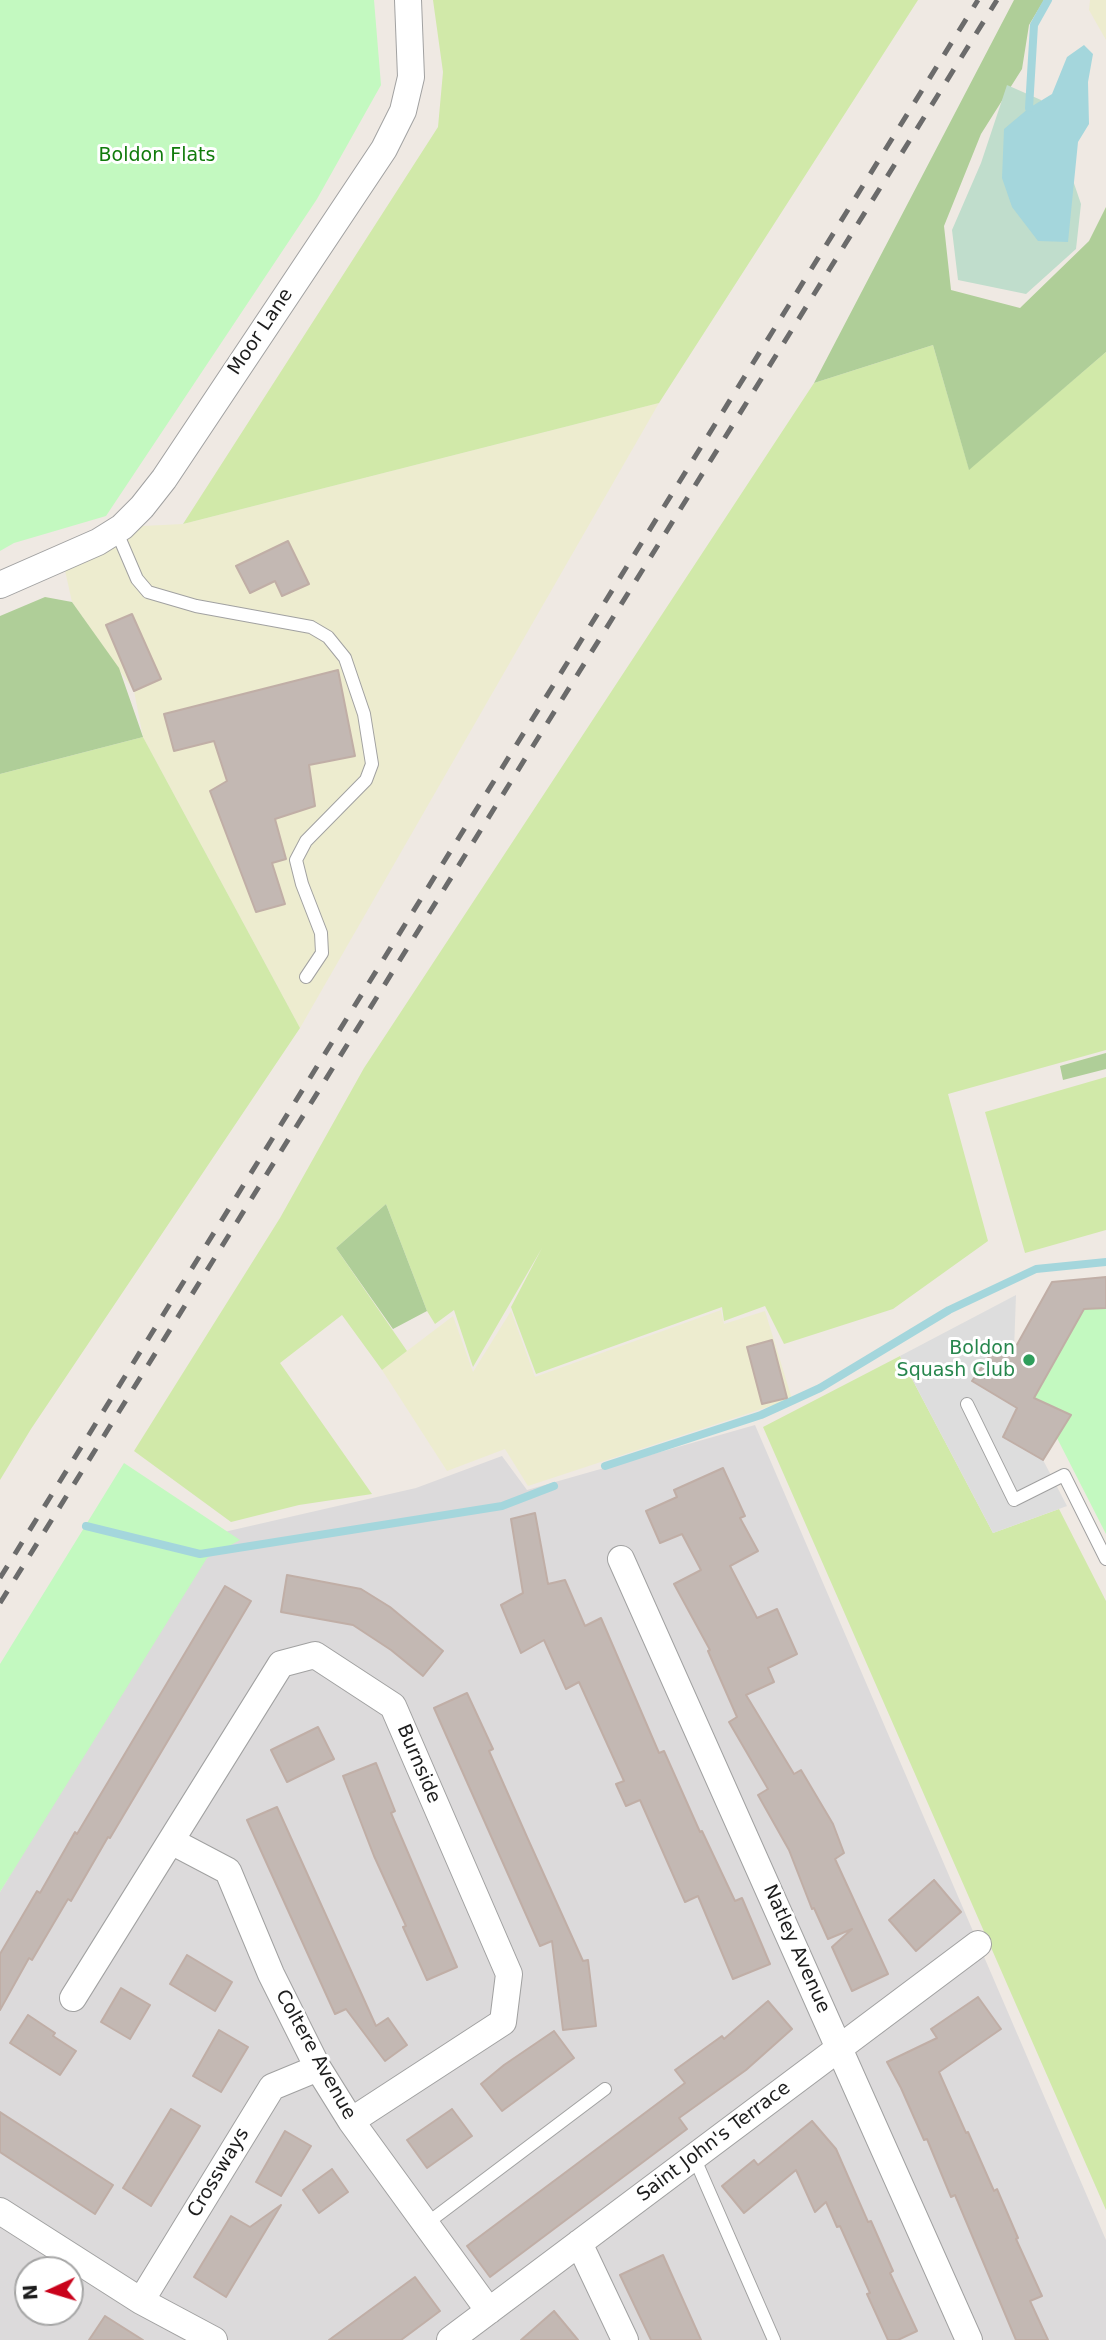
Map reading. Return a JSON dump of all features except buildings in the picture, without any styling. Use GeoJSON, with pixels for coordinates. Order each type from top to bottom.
{"type":"FeatureCollection","features":[{"type":"Feature","properties":{"kind":"street","name":"Moor Lane"},"geometry":{"type":"LineString","coordinates":[[0,584],[98,541],[116,530],[142,507],[164,479],[384,149],[403,111],[411,77],[408,0]]}},
{"type":"Feature","properties":{"kind":"street","name":"Natley Avenue"},"geometry":{"type":"LineString","coordinates":[[621,1559],[969,2340]]}},
{"type":"Feature","properties":{"kind":"street","name":"Burnside"},"geometry":{"type":"LineString","coordinates":[[73,1998],[281,1664],[315,1655],[393,1706],[509,1974],[503,2022],[351,2121]]}},
{"type":"Feature","properties":{"kind":"street","name":"Coltere Avenue"},"geometry":{"type":"LineString","coordinates":[[171,1841],[228,1871],[271,1975],[318,2068],[351,2121],[489,2311]]}},
{"type":"Feature","properties":{"kind":"street","name":"Saint John's Terrace"},"geometry":{"type":"LineString","coordinates":[[450,2340],[978,1944]]}},
{"type":"Feature","properties":{"kind":"street","name":"Crossways"},"geometry":{"type":"LineString","coordinates":[[141,2301],[272,2087],[318,2068]]}},
{"type":"Feature","properties":{"kind":"street"},"geometry":{"type":"LineString","coordinates":[[0,2211],[141,2301],[214,2340]]}},
{"type":"Feature","properties":{"kind":"street"},"geometry":{"type":"LineString","coordinates":[[579,2243],[625,2340]]}},
{"type":"Feature","properties":{"kind":"lane"},"geometry":{"type":"LineString","coordinates":[[116,530],[137,579],[148,592],[196,606],[311,626],[328,638],[345,659],[364,714],[372,764],[366,780],[306,841],[296,860],[321,933],[322,953],[306,977]]}},
{"type":"Feature","properties":{"kind":"lane"},"geometry":{"type":"LineString","coordinates":[[967,1404],[1014,1500],[1064,1475],[1106,1559]]}},
{"type":"Feature","properties":{"kind":"lane"},"geometry":{"type":"LineString","coordinates":[[426,2224],[606,2089]]}},
{"type":"Feature","properties":{"kind":"lane"},"geometry":{"type":"LineString","coordinates":[[694,2157],[774,2340]]}},
{"type":"Feature","properties":{"kind":"shaded area"},"geometry":{"type":"Polygon","coordinates":[[[1016,1295],[1014,1350],[998,1344],[972,1381],[1017,1408],[1003,1437],[1043,1460],[1067,1506],[993,1533],[900,1356],[1016,1295]]]}},
{"type":"Feature","properties":{"kind":"shaded area"},"geometry":{"type":"Polygon","coordinates":[[[755,1425],[1106,2240],[1106,2340],[0,2340],[0,1892],[211,1535],[416,1488],[502,1456],[527,1490],[755,1425]]]}},
{"type":"Feature","properties":{"kind":"green space","name":"Boldon Flats"},"geometry":{"type":"Polygon","coordinates":[[[0,0],[374,0],[381,85],[317,199],[106,516],[14,543],[0,551],[0,0]]]}},
{"type":"Feature","properties":{"kind":"green space"},"geometry":{"type":"Polygon","coordinates":[[[433,0],[918,0],[659,403],[183,524],[438,127],[443,72],[433,0]]]}},
{"type":"Feature","properties":{"kind":"green space"},"geometry":{"type":"Polygon","coordinates":[[[1014,0],[1044,0],[1029,25],[1022,69],[981,134],[944,226],[951,290],[1020,308],[1089,241],[1106,207],[1106,352],[969,470],[933,345],[814,383],[1014,0]]]}},
{"type":"Feature","properties":{"kind":"green space"},"geometry":{"type":"Polygon","coordinates":[[[1090,0],[1106,0],[1106,40],[1089,10],[1090,0]]]}},
{"type":"Feature","properties":{"kind":"green space"},"geometry":{"type":"Polygon","coordinates":[[[1007,85],[1041,100],[1063,151],[1081,204],[1076,249],[1026,294],[958,280],[952,230],[981,163],[1007,85]]]}},
{"type":"Feature","properties":{"kind":"green space"},"geometry":{"type":"Polygon","coordinates":[[[933,345],[969,469],[1106,352],[1106,1050],[948,1094],[988,1241],[893,1309],[784,1344],[765,1306],[724,1321],[722,1307],[536,1374],[511,1307],[542,1248],[473,1367],[454,1310],[435,1324],[427,1311],[386,1204],[336,1248],[407,1351],[382,1370],[342,1315],[280,1363],[372,1494],[299,1505],[231,1522],[134,1451],[280,1218],[364,1068],[814,383],[933,345]]]}},
{"type":"Feature","properties":{"kind":"green space"},"geometry":{"type":"Polygon","coordinates":[[[659,403],[300,1028],[143,737],[134,691],[72,602],[62,557],[122,527],[183,524],[659,403]]]}},
{"type":"Feature","properties":{"kind":"green space"},"geometry":{"type":"Polygon","coordinates":[[[45,597],[72,602],[119,668],[143,737],[0,774],[0,616],[45,597]]]}},
{"type":"Feature","properties":{"kind":"green space"},"geometry":{"type":"Polygon","coordinates":[[[143,737],[300,1028],[31,1429],[0,1480],[0,774],[143,737]]]}},
{"type":"Feature","properties":{"kind":"green space"},"geometry":{"type":"Polygon","coordinates":[[[1106,1053],[1106,1069],[1063,1080],[1060,1066],[1106,1053]]]}},
{"type":"Feature","properties":{"kind":"green space"},"geometry":{"type":"Polygon","coordinates":[[[1106,1077],[1106,1230],[1025,1253],[985,1112],[1106,1077]]]}},
{"type":"Feature","properties":{"kind":"green space"},"geometry":{"type":"Polygon","coordinates":[[[386,1204],[427,1311],[393,1329],[336,1248],[386,1204]]]}},
{"type":"Feature","properties":{"kind":"green space"},"geometry":{"type":"Polygon","coordinates":[[[1106,1308],[1106,1534],[1057,1438],[1070,1415],[1034,1398],[1084,1309],[1106,1308]]]}},
{"type":"Feature","properties":{"kind":"green space"},"geometry":{"type":"Polygon","coordinates":[[[721,1310],[724,1324],[765,1311],[792,1399],[528,1486],[505,1449],[447,1471],[382,1370],[453,1316],[473,1372],[511,1311],[535,1377],[721,1310]]]}},
{"type":"Feature","properties":{"kind":"green space"},"geometry":{"type":"Polygon","coordinates":[[[900,1356],[993,1533],[1059,1509],[1106,1601],[1106,2210],[763,1427],[900,1356]]]}},
{"type":"Feature","properties":{"kind":"green space"},"geometry":{"type":"Polygon","coordinates":[[[124,1463],[240,1540],[207,1558],[0,1892],[0,1664],[124,1463]]]}},
{"type":"Feature","properties":{"kind":"water"},"geometry":{"type":"Polygon","coordinates":[[[1084,45],[1093,54],[1088,82],[1089,124],[1078,142],[1068,242],[1038,241],[1012,207],[1002,178],[1004,129],[1029,108],[1052,94],[1067,57],[1084,45]]]}},
{"type":"Feature","properties":{"kind":"waterway"},"geometry":{"type":"LineString","coordinates":[[1029,108],[1034,25],[1048,0]]}},
{"type":"Feature","properties":{"kind":"waterway"},"geometry":{"type":"LineString","coordinates":[[605,1466],[761,1415],[820,1388],[949,1310],[1036,1269],[1106,1262]]}},
{"type":"Feature","properties":{"kind":"waterway"},"geometry":{"type":"LineString","coordinates":[[86,1526],[200,1554],[502,1506],[554,1486]]}},
{"type":"Feature","properties":{"kind":"railway"},"geometry":{"type":"LineString","coordinates":[[0,1578],[978,0]]}},
{"type":"Feature","properties":{"kind":"railway"},"geometry":{"type":"LineString","coordinates":[[0,1603],[997,0]]}},
{"type":"Feature","properties":{"kind":"place","name":"Boldon Squash Club"},"geometry":{"type":"Point","coordinates":[1029,1360]}}]}
